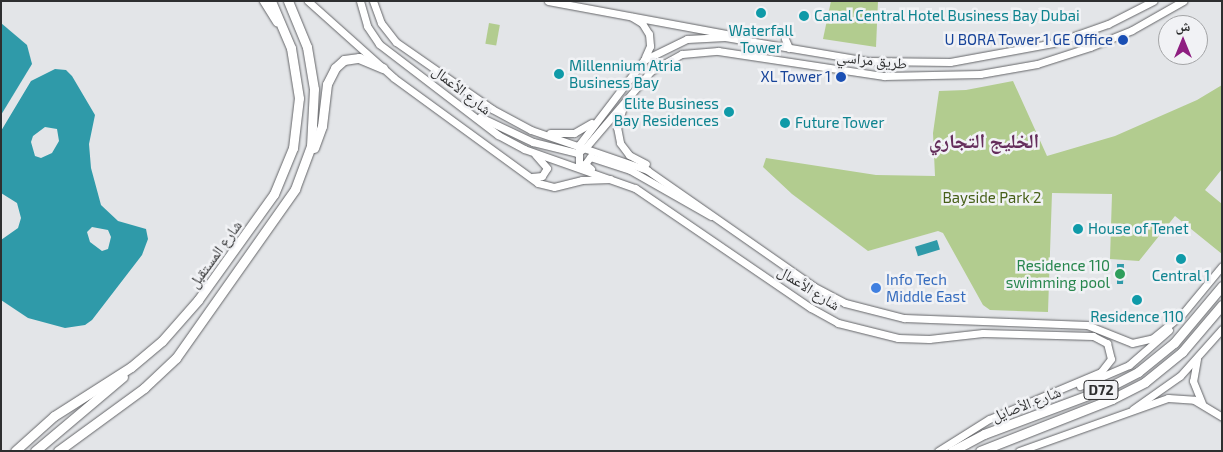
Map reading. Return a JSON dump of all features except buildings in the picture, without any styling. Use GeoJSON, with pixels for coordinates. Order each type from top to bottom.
{"type":"FeatureCollection","features":[{"type":"Feature","properties":{"kind":"main road","name":"شارع المستقبل"},"geometry":{"type":"LineString","coordinates":[[15,451],[66,407],[131,367],[162,341],[190,311],[274,194],[293,148],[298,114],[298,81],[292,48],[271,1]]}},
{"type":"Feature","properties":{"kind":"main road","name":"شارع المستقبل"},"geometry":{"type":"LineString","coordinates":[[58,451],[144,388],[176,358],[279,216],[306,161],[314,118],[313,75],[302,33],[288,1]]}},
{"type":"Feature","properties":{"kind":"main road"},"geometry":{"type":"LineString","coordinates":[[306,161],[320,133],[327,84],[335,68],[344,60],[359,58],[383,68]]}},
{"type":"Feature","properties":{"kind":"main road","name":"شارع الأصايل"},"geometry":{"type":"LineString","coordinates":[[952,451],[984,434],[1107,388],[1138,372],[1174,343],[1222,286]]}},
{"type":"Feature","properties":{"kind":"main road","name":"شارع الأصايل"},"geometry":{"type":"LineString","coordinates":[[980,451],[1112,399],[1145,382],[1182,352],[1222,305]]}},
{"type":"Feature","properties":{"kind":"main road"},"geometry":{"type":"LineString","coordinates":[[35,451],[131,367]]}},
{"type":"Feature","properties":{"kind":"street"},"geometry":{"type":"LineString","coordinates":[[263,1],[292,48]]}},
{"type":"Feature","properties":{"kind":"street"},"geometry":{"type":"LineString","coordinates":[[308,1],[383,68],[530,176],[554,187],[596,178],[624,182]]}},
{"type":"Feature","properties":{"kind":"street","name":"شارع الأعمال"},"geometry":{"type":"LineString","coordinates":[[360,1],[367,26],[378,44],[469,110],[498,136],[533,152],[624,182],[658,201],[811,308],[838,323],[868,333],[914,339],[983,333],[1093,336],[1103,340],[1110,348],[1109,364],[1104,374]]}},
{"type":"Feature","properties":{"kind":"street","name":"شارع الأعمال"},"geometry":{"type":"LineString","coordinates":[[373,1],[381,23],[402,48],[492,109],[531,130],[639,166],[693,200],[823,292],[880,314],[1087,326],[1132,343],[1153,338],[1181,315]]}},
{"type":"Feature","properties":{"kind":"street"},"geometry":{"type":"LineString","coordinates":[[548,1],[710,30],[737,39]]}},
{"type":"Feature","properties":{"kind":"street","name":"طريق مراسي"},"geometry":{"type":"LineString","coordinates":[[581,148],[597,118],[644,60],[663,48],[687,39],[712,36],[869,61],[930,63],[984,58],[1054,43],[1108,24],[1153,1]]}},
{"type":"Feature","properties":{"kind":"street","name":"طريق مراسي"},"geometry":{"type":"LineString","coordinates":[[581,148],[658,65],[674,57],[700,50],[884,76],[944,77],[998,72],[1090,48],[1132,30],[1183,1]]}},
{"type":"Feature","properties":{"kind":"street"},"geometry":{"type":"LineString","coordinates":[[627,14],[642,23],[649,34],[650,46],[644,60]]}},
{"type":"Feature","properties":{"kind":"street"},"geometry":{"type":"LineString","coordinates":[[1052,35],[1054,43]]}},
{"type":"Feature","properties":{"kind":"street"},"geometry":{"type":"LineString","coordinates":[[785,39],[789,48]]}},
{"type":"Feature","properties":{"kind":"street"},"geometry":{"type":"LineString","coordinates":[[627,97],[617,121],[622,147],[693,200]]}},
{"type":"Feature","properties":{"kind":"street"},"geometry":{"type":"LineString","coordinates":[[469,110],[533,142],[581,148],[579,166]]}},
{"type":"Feature","properties":{"kind":"street"},"geometry":{"type":"LineString","coordinates":[[531,130],[568,134],[584,128],[597,118]]}},
{"type":"Feature","properties":{"kind":"street"},"geometry":{"type":"LineString","coordinates":[[530,176],[542,176],[546,168],[533,152]]}},
{"type":"Feature","properties":{"kind":"street"},"geometry":{"type":"LineString","coordinates":[[594,172],[586,166],[588,158],[637,173],[691,207],[723,221]]}},
{"type":"Feature","properties":{"kind":"street","name":"شارع الأعمال"},"geometry":{"type":"LineString","coordinates":[[938,451],[984,421],[1104,374],[1148,351],[1222,266]]}},
{"type":"Feature","properties":{"kind":"street"},"geometry":{"type":"LineString","coordinates":[[1119,416],[1160,392],[1198,357],[1222,329]]}},
{"type":"Feature","properties":{"kind":"street"},"geometry":{"type":"LineString","coordinates":[[1198,357],[1193,382],[1202,403]]}},
{"type":"Feature","properties":{"kind":"street"},"geometry":{"type":"LineString","coordinates":[[1019,451],[1159,401],[1176,397],[1202,403],[1222,417]]}},
{"type":"Feature","properties":{"kind":"green space"},"geometry":{"type":"Polygon","coordinates":[[[831,1],[878,1],[876,47],[823,39],[831,1]]]}},
{"type":"Feature","properties":{"kind":"green space"},"geometry":{"type":"Polygon","coordinates":[[[489,23],[500,25],[496,46],[485,44],[489,23]]]}},
{"type":"Feature","properties":{"kind":"green space","name":"Bayside Park 2"},"geometry":{"type":"Polygon","coordinates":[[[1013,81],[1047,156],[1115,136],[1197,100],[1222,85],[1222,169],[1205,190],[1222,204],[1222,254],[1175,216],[1139,261],[1110,259],[1112,194],[1052,193],[1048,312],[990,310],[983,305],[943,233],[938,231],[868,251],[792,194],[763,167],[766,158],[876,175],[935,176],[933,133],[939,91],[966,90],[1013,81]]]}},
{"type":"Feature","properties":{"kind":"water"},"geometry":{"type":"Polygon","coordinates":[[[1,23],[27,45],[32,64],[1,115],[1,23]]]}},
{"type":"Feature","properties":{"kind":"water"},"geometry":{"type":"Polygon","coordinates":[[[55,69],[66,70],[72,76],[95,115],[89,144],[91,168],[101,205],[118,221],[146,229],[148,239],[142,255],[92,320],[85,325],[65,328],[28,318],[1,300],[1,240],[18,228],[21,218],[17,203],[1,193],[1,131],[31,81],[55,69]],[[45,127],[33,136],[31,142],[35,156],[41,158],[52,153],[59,141],[57,129],[45,127]],[[92,227],[87,232],[90,242],[102,251],[108,249],[111,237],[108,230],[92,227]]]}},
{"type":"Feature","properties":{"kind":"water"},"geometry":{"type":"Polygon","coordinates":[[[937,240],[940,250],[918,256],[915,247],[937,240]]]}},
{"type":"Feature","properties":{"kind":"water","name":"Residence 110 swimming pool"},"geometry":{"type":"Polygon","coordinates":[[[1117,264],[1124,264],[1123,284],[1117,284],[1117,264]]]}},
{"type":"Feature","properties":{"kind":"place","name":"Waterfall Tower"},"geometry":{"type":"Point","coordinates":[761,13]}},
{"type":"Feature","properties":{"kind":"place","name":"Canal Central Hotel Business Bay Dubai"},"geometry":{"type":"Point","coordinates":[804,16]}},
{"type":"Feature","properties":{"kind":"place","name":"U BORA Tower 1 GE Office"},"geometry":{"type":"Point","coordinates":[1123,40]}},
{"type":"Feature","properties":{"kind":"place","name":"Millennium Atria Business Bay"},"geometry":{"type":"Point","coordinates":[559,74]}},
{"type":"Feature","properties":{"kind":"place","name":"XL Tower 1"},"geometry":{"type":"Point","coordinates":[841,77]}},
{"type":"Feature","properties":{"kind":"place","name":"Elite Business Bay Residences"},"geometry":{"type":"Point","coordinates":[729,112]}},
{"type":"Feature","properties":{"kind":"place","name":"Future Tower"},"geometry":{"type":"Point","coordinates":[785,123]}},
{"type":"Feature","properties":{"kind":"place","name":"House of Tenet"},"geometry":{"type":"Point","coordinates":[1078,229]}},
{"type":"Feature","properties":{"kind":"place","name":"Central 1"},"geometry":{"type":"Point","coordinates":[1181,259]}},
{"type":"Feature","properties":{"kind":"place","name":"Residence 110 swimming pool"},"geometry":{"type":"Point","coordinates":[1120,274]}},
{"type":"Feature","properties":{"kind":"place","name":"Info Tech Middle East"},"geometry":{"type":"Point","coordinates":[876,288]}},
{"type":"Feature","properties":{"kind":"place","name":"Residence 110"},"geometry":{"type":"Point","coordinates":[1137,300]}},
{"type":"Feature","properties":{"kind":"district","name":"الخليج التجاري"},"geometry":{"type":"Point","coordinates":[984,140]}}]}
